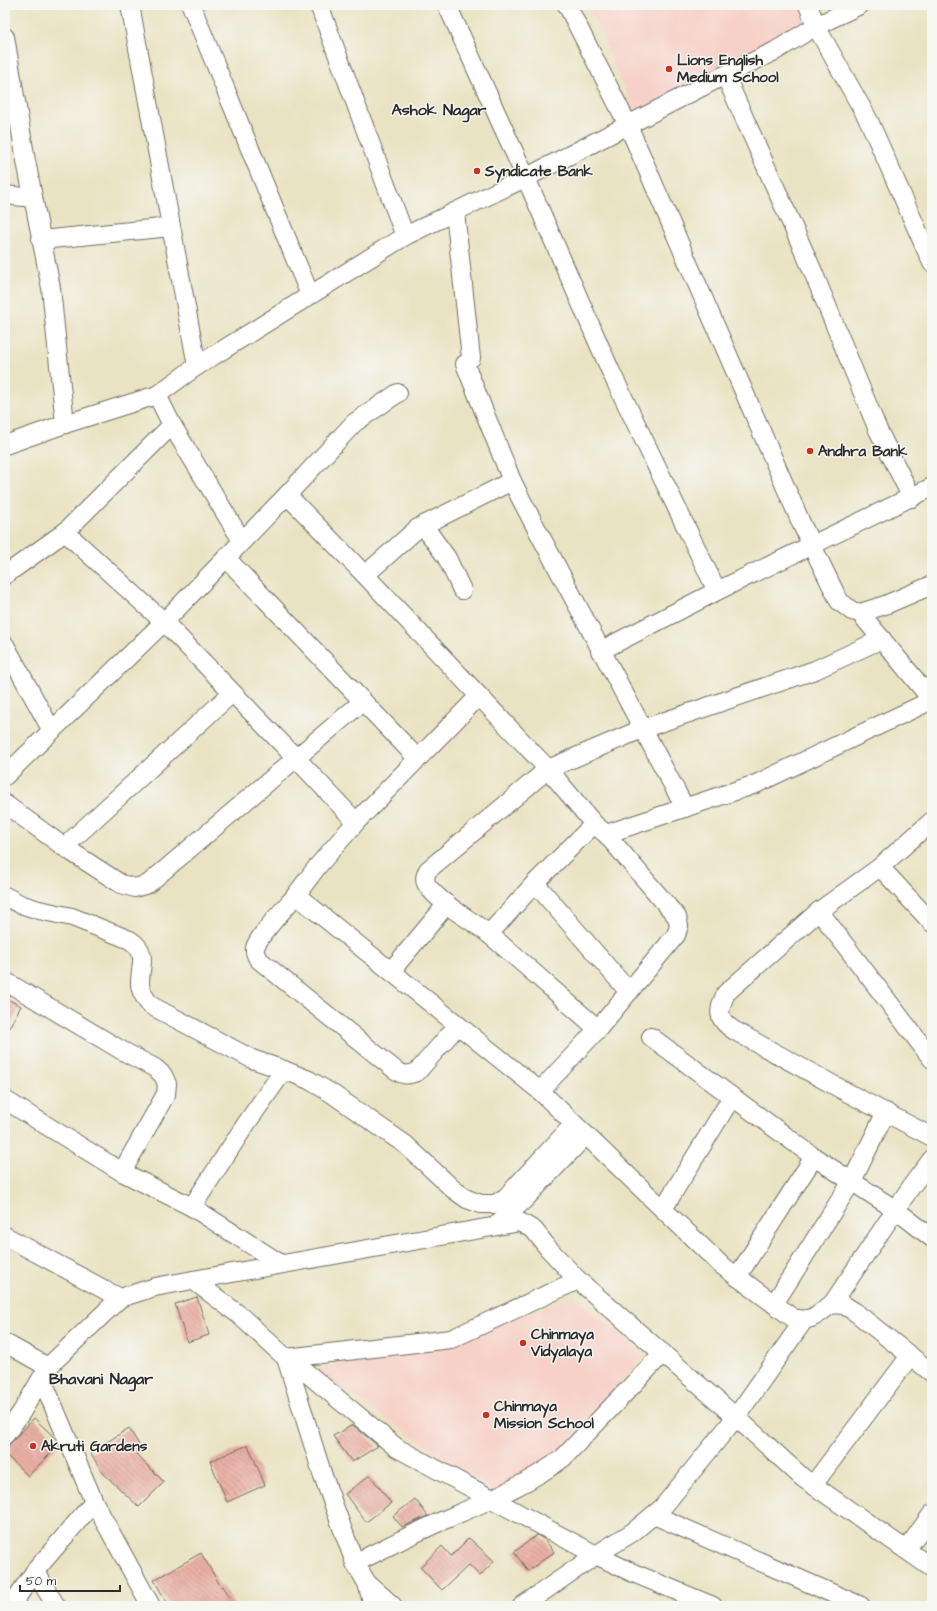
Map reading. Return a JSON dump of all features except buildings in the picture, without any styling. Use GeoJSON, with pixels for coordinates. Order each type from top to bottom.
{"type":"FeatureCollection","features":[{"type":"Feature","properties":{"kind":"street"},"geometry":{"type":"LineString","coordinates":[[130,5],[197,366]]}},
{"type":"Feature","properties":{"kind":"street"},"geometry":{"type":"LineString","coordinates":[[191,5],[310,295]]}},
{"type":"Feature","properties":{"kind":"street"},"geometry":{"type":"LineString","coordinates":[[319,5],[406,236]]}},
{"type":"Feature","properties":{"kind":"street"},"geometry":{"type":"LineString","coordinates":[[447,5],[526,178],[611,372],[717,591]]}},
{"type":"Feature","properties":{"kind":"street"},"geometry":{"type":"LineString","coordinates":[[567,5],[628,125],[812,546],[839,601],[852,611],[860,613],[885,605],[932,585]]}},
{"type":"Feature","properties":{"kind":"street"},"geometry":{"type":"LineString","coordinates":[[808,5],[816,26],[869,121],[932,263]]}},
{"type":"Feature","properties":{"kind":"street"},"geometry":{"type":"LineString","coordinates":[[5,445],[18,439],[157,395],[197,366],[406,236],[526,178],[775,51],[816,26],[860,5]]}},
{"type":"Feature","properties":{"kind":"street"},"geometry":{"type":"LineString","coordinates":[[5,37],[7,69],[51,288],[65,424]]}},
{"type":"Feature","properties":{"kind":"street"},"geometry":{"type":"LineString","coordinates":[[726,75],[811,267],[878,430],[912,498]]}},
{"type":"Feature","properties":{"kind":"street"},"geometry":{"type":"LineString","coordinates":[[5,195],[33,198]]}},
{"type":"Feature","properties":{"kind":"street"},"geometry":{"type":"LineString","coordinates":[[455,212],[468,361],[512,481],[600,650],[685,808]]}},
{"type":"Feature","properties":{"kind":"street"},"geometry":{"type":"LineString","coordinates":[[41,240],[171,227]]}},
{"type":"Feature","properties":{"kind":"street"},"geometry":{"type":"LineString","coordinates":[[5,776],[164,622],[287,495],[354,423],[398,393]]}},
{"type":"Feature","properties":{"kind":"street"},"geometry":{"type":"LineString","coordinates":[[157,395],[172,425],[242,541]]}},
{"type":"Feature","properties":{"kind":"street"},"geometry":{"type":"LineString","coordinates":[[5,575],[64,532],[172,425]]}},
{"type":"Feature","properties":{"kind":"street"},"geometry":{"type":"LineString","coordinates":[[366,575],[408,536],[423,525],[512,481]]}},
{"type":"Feature","properties":{"kind":"street"},"geometry":{"type":"LineString","coordinates":[[600,650],[717,591],[932,487]]}},
{"type":"Feature","properties":{"kind":"street"},"geometry":{"type":"LineString","coordinates":[[287,495],[366,575],[548,769],[677,916],[679,926],[676,935],[598,1029],[540,1091]]}},
{"type":"Feature","properties":{"kind":"street"},"geometry":{"type":"LineString","coordinates":[[423,525],[447,558],[462,590]]}},
{"type":"Feature","properties":{"kind":"street"},"geometry":{"type":"LineString","coordinates":[[64,532],[164,622],[356,822]]}},
{"type":"Feature","properties":{"kind":"street"},"geometry":{"type":"LineString","coordinates":[[226,558],[418,759]]}},
{"type":"Feature","properties":{"kind":"street"},"geometry":{"type":"LineString","coordinates":[[489,934],[535,883],[600,829],[685,808],[756,784],[932,700],[860,613]]}},
{"type":"Feature","properties":{"kind":"street"},"geometry":{"type":"LineString","coordinates":[[598,1029],[489,934],[430,890],[425,883],[425,875],[428,870],[548,769],[642,729],[816,670],[882,640]]}},
{"type":"Feature","properties":{"kind":"street"},"geometry":{"type":"LineString","coordinates":[[5,645],[52,732]]}},
{"type":"Feature","properties":{"kind":"street"},"geometry":{"type":"LineString","coordinates":[[64,847],[232,693]]}},
{"type":"Feature","properties":{"kind":"street"},"geometry":{"type":"LineString","coordinates":[[458,1025],[417,1072],[410,1075],[401,1074],[258,959],[254,952],[255,946],[261,936],[356,822],[479,696]]}},
{"type":"Feature","properties":{"kind":"street"},"geometry":{"type":"LineString","coordinates":[[5,804],[64,847],[122,884],[135,888],[148,884],[362,702]]}},
{"type":"Feature","properties":{"kind":"street"},"geometry":{"type":"LineString","coordinates":[[932,821],[880,867],[819,911],[726,993],[720,1008],[720,1014],[725,1023],[735,1031],[932,1137]]}},
{"type":"Feature","properties":{"kind":"street"},"geometry":{"type":"LineString","coordinates":[[880,867],[932,923]]}},
{"type":"Feature","properties":{"kind":"street"},"geometry":{"type":"LineString","coordinates":[[535,883],[629,992]]}},
{"type":"Feature","properties":{"kind":"street"},"geometry":{"type":"LineString","coordinates":[[296,895],[540,1091],[720,1264],[793,1318],[804,1320],[812,1318],[832,1304],[913,1184],[932,1159]]}},
{"type":"Feature","properties":{"kind":"street"},"geometry":{"type":"LineString","coordinates":[[5,896],[20,904],[38,910],[72,917],[130,940],[136,944],[142,954],[140,983],[144,996],[150,1005],[252,1059],[309,1080],[331,1093],[406,1145],[453,1190],[467,1199],[481,1204],[495,1204],[506,1196],[580,1129]]}},
{"type":"Feature","properties":{"kind":"street"},"geometry":{"type":"LineString","coordinates":[[391,971],[447,904]]}},
{"type":"Feature","properties":{"kind":"street"},"geometry":{"type":"LineString","coordinates":[[819,911],[932,1059]]}},
{"type":"Feature","properties":{"kind":"street"},"geometry":{"type":"LineString","coordinates":[[5,981],[121,1050],[155,1068],[163,1075],[167,1084],[166,1094],[122,1172]]}},
{"type":"Feature","properties":{"kind":"street"},"geometry":{"type":"LineString","coordinates":[[651,1037],[814,1157],[896,1210],[932,1238]]}},
{"type":"Feature","properties":{"kind":"street"},"geometry":{"type":"LineString","coordinates":[[192,1207],[246,1124],[284,1070]]}},
{"type":"Feature","properties":{"kind":"street"},"geometry":{"type":"LineString","coordinates":[[663,1209],[732,1097]]}},
{"type":"Feature","properties":{"kind":"street"},"geometry":{"type":"LineString","coordinates":[[5,1100],[122,1172],[192,1207],[281,1264]]}},
{"type":"Feature","properties":{"kind":"street"},"geometry":{"type":"LineString","coordinates":[[774,1304],[852,1181],[886,1112]]}},
{"type":"Feature","properties":{"kind":"street"},"geometry":{"type":"LineString","coordinates":[[494,1226],[523,1201],[580,1129]]}},
{"type":"Feature","properties":{"kind":"street"},"geometry":{"type":"LineString","coordinates":[[737,1276],[814,1157]]}},
{"type":"Feature","properties":{"kind":"street"},"geometry":{"type":"LineString","coordinates":[[5,1435],[45,1373],[120,1298],[155,1287],[520,1222],[534,1230],[548,1248],[578,1280],[664,1353],[803,1478],[932,1568]]}},
{"type":"Feature","properties":{"kind":"street"},"geometry":{"type":"LineString","coordinates":[[5,1236],[120,1298]]}},
{"type":"Feature","properties":{"kind":"street"},"geometry":{"type":"LineString","coordinates":[[193,1280],[238,1314],[286,1358],[302,1369],[397,1448],[596,1555],[631,1572],[713,1606]]}},
{"type":"Feature","properties":{"kind":"street"},"geometry":{"type":"LineString","coordinates":[[286,1358],[451,1339],[578,1280]]}},
{"type":"Feature","properties":{"kind":"street"},"geometry":{"type":"LineString","coordinates":[[832,1304],[844,1305],[855,1312],[932,1373]]}},
{"type":"Feature","properties":{"kind":"street"},"geometry":{"type":"LineString","coordinates":[[522,1606],[596,1555],[633,1532],[662,1508],[736,1417],[804,1320]]}},
{"type":"Feature","properties":{"kind":"street"},"geometry":{"type":"LineString","coordinates":[[5,1343],[45,1373],[94,1502],[152,1606]]}},
{"type":"Feature","properties":{"kind":"street"},"geometry":{"type":"LineString","coordinates":[[355,1563],[430,1526],[529,1481],[547,1470],[563,1458],[664,1353]]}},
{"type":"Feature","properties":{"kind":"street"},"geometry":{"type":"LineString","coordinates":[[813,1485],[910,1356]]}},
{"type":"Feature","properties":{"kind":"street"},"geometry":{"type":"LineString","coordinates":[[286,1358],[322,1473],[355,1563],[360,1574],[367,1583],[393,1606]]}},
{"type":"Feature","properties":{"kind":"street"},"geometry":{"type":"LineString","coordinates":[[11,1606],[36,1571],[94,1502]]}},
{"type":"Feature","properties":{"kind":"street"},"geometry":{"type":"LineString","coordinates":[[906,1550],[932,1514]]}},
{"type":"Feature","properties":{"kind":"street"},"geometry":{"type":"LineString","coordinates":[[654,1515],[861,1606]]}},
{"type":"Feature","properties":{"kind":"street"},"geometry":{"type":"LineString","coordinates":[[36,1571],[56,1606]]}},
{"type":"Feature","properties":{"kind":"street"},"geometry":{"type":"LineString","coordinates":[[367,1583],[373,1606]]}},
{"type":"Feature","properties":{"kind":"shaded area","name":"Lions English Medium School"},"geometry":{"type":"Polygon","coordinates":[[[588,5],[799,5],[807,25],[635,113],[588,5]]]}},
{"type":"Feature","properties":{"kind":"shaded area","name":"Chinmaya Mission School"},"geometry":{"type":"Polygon","coordinates":[[[574,1297],[646,1355],[551,1459],[497,1493],[314,1370],[478,1331],[574,1297]]]}},
{"type":"Feature","properties":{"kind":"place","name":"Lions English Medium School"},"geometry":{"type":"Point","coordinates":[669,69]}},
{"type":"Feature","properties":{"kind":"place","name":"Syndicate Bank"},"geometry":{"type":"Point","coordinates":[477,171]}},
{"type":"Feature","properties":{"kind":"place","name":"Andhra Bank"},"geometry":{"type":"Point","coordinates":[810,451]}},
{"type":"Feature","properties":{"kind":"place","name":"Chinmaya Vidyalaya"},"geometry":{"type":"Point","coordinates":[523,1343]}},
{"type":"Feature","properties":{"kind":"place","name":"Chinmaya Mission School"},"geometry":{"type":"Point","coordinates":[486,1415]}},
{"type":"Feature","properties":{"kind":"place","name":"Akruti Gardens"},"geometry":{"type":"Point","coordinates":[33,1446]}},
{"type":"Feature","properties":{"kind":"district","name":"Ashok Nagar"},"geometry":{"type":"Point","coordinates":[439,110]}},
{"type":"Feature","properties":{"kind":"district","name":"Bhavani Nagar"},"geometry":{"type":"Point","coordinates":[101,1379]}}]}
